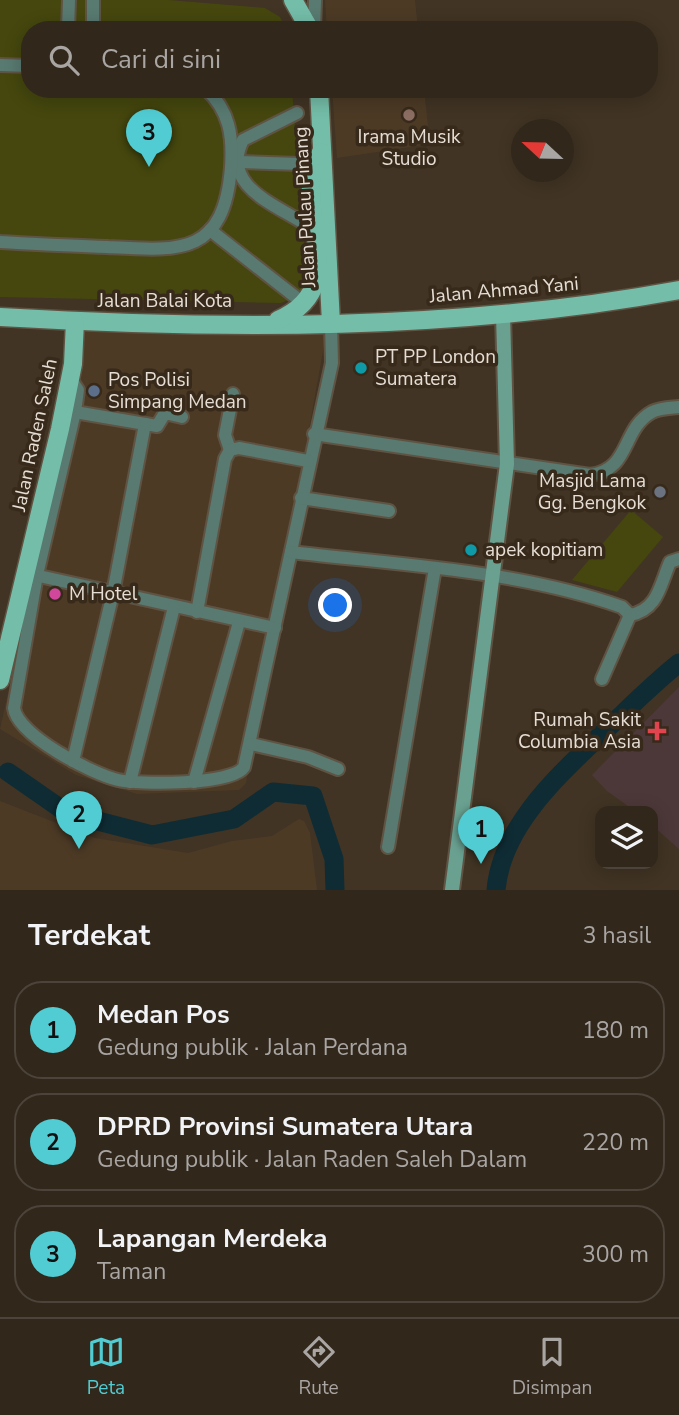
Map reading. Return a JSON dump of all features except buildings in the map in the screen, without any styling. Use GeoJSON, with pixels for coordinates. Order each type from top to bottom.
{"type":"FeatureCollection","features":[{"type":"Feature","properties":{"kind":"main road"},"geometry":{"type":"LineString","coordinates":[[293,0],[306,21]]}},
{"type":"Feature","properties":{"kind":"main road","name":"Jalan Pulau Pinang"},"geometry":{"type":"LineString","coordinates":[[320,98],[331,323]]}},
{"type":"Feature","properties":{"kind":"main road"},"geometry":{"type":"LineString","coordinates":[[273,323],[296,313],[315,290],[310,180],[323,146]]}},
{"type":"Feature","properties":{"kind":"main road","name":"Jalan Ahmad Yani"},"geometry":{"type":"LineString","coordinates":[[331,323],[503,314],[622,300],[679,290]]}},
{"type":"Feature","properties":{"kind":"main road"},"geometry":{"type":"LineString","coordinates":[[452,890],[507,464],[503,314]]}},
{"type":"Feature","properties":{"kind":"main road","name":"Jalan Balai Kota"},"geometry":{"type":"LineString","coordinates":[[0,317],[75,321],[331,323]]}},
{"type":"Feature","properties":{"kind":"main road","name":"Jalan Raden Saleh"},"geometry":{"type":"LineString","coordinates":[[0,680],[32,574],[65,430],[75,321]]}},
{"type":"Feature","properties":{"kind":"street"},"geometry":{"type":"LineString","coordinates":[[68,21],[69,0]]}},
{"type":"Feature","properties":{"kind":"street"},"geometry":{"type":"LineString","coordinates":[[93,0],[93,21]]}},
{"type":"Feature","properties":{"kind":"street"},"geometry":{"type":"LineString","coordinates":[[313,21],[315,0]]}},
{"type":"Feature","properties":{"kind":"street"},"geometry":{"type":"LineString","coordinates":[[0,65],[21,66]]}},
{"type":"Feature","properties":{"kind":"street"},"geometry":{"type":"LineString","coordinates":[[0,242],[165,250],[195,241],[209,230],[224,211],[228,199],[233,139],[222,109],[213,98]]}},
{"type":"Feature","properties":{"kind":"street"},"geometry":{"type":"LineString","coordinates":[[297,113],[243,140],[239,162],[244,184],[305,224]]}},
{"type":"Feature","properties":{"kind":"street"},"geometry":{"type":"LineString","coordinates":[[239,162],[300,164]]}},
{"type":"Feature","properties":{"kind":"street"},"geometry":{"type":"LineString","coordinates":[[209,230],[298,299]]}},
{"type":"Feature","properties":{"kind":"street"},"geometry":{"type":"LineString","coordinates":[[275,628],[32,574],[15,715],[23,726],[74,761],[103,775],[130,782],[194,782],[240,773],[251,741],[275,628],[291,552],[308,461],[332,363],[331,323]]}},
{"type":"Feature","properties":{"kind":"street"},"geometry":{"type":"LineString","coordinates":[[65,430],[75,412],[78,390],[70,378]]}},
{"type":"Feature","properties":{"kind":"street"},"geometry":{"type":"LineString","coordinates":[[197,612],[225,459],[230,450],[225,435],[233,394]]}},
{"type":"Feature","properties":{"kind":"street"},"geometry":{"type":"LineString","coordinates":[[314,434],[507,464],[601,474],[615,464],[641,421],[656,410],[679,407]]}},
{"type":"Feature","properties":{"kind":"street"},"geometry":{"type":"LineString","coordinates":[[75,412],[159,425],[165,413],[182,417]]}},
{"type":"Feature","properties":{"kind":"street"},"geometry":{"type":"LineString","coordinates":[[74,761],[113,593],[145,424]]}},
{"type":"Feature","properties":{"kind":"street"},"geometry":{"type":"LineString","coordinates":[[230,450],[239,448],[308,461]]}},
{"type":"Feature","properties":{"kind":"street"},"geometry":{"type":"LineString","coordinates":[[301,498],[389,511]]}},
{"type":"Feature","properties":{"kind":"street"},"geometry":{"type":"LineString","coordinates":[[291,552],[494,577],[594,597],[622,607],[630,615]]}},
{"type":"Feature","properties":{"kind":"street"},"geometry":{"type":"LineString","coordinates":[[630,615],[642,613],[654,604],[670,562],[679,559]]}},
{"type":"Feature","properties":{"kind":"street"},"geometry":{"type":"LineString","coordinates":[[388,847],[435,568]]}},
{"type":"Feature","properties":{"kind":"street"},"geometry":{"type":"LineString","coordinates":[[130,782],[174,607]]}},
{"type":"Feature","properties":{"kind":"street"},"geometry":{"type":"LineString","coordinates":[[602,679],[630,615]]}},
{"type":"Feature","properties":{"kind":"street"},"geometry":{"type":"LineString","coordinates":[[194,782],[239,622]]}},
{"type":"Feature","properties":{"kind":"street"},"geometry":{"type":"LineString","coordinates":[[251,741],[308,757],[338,769]]}},
{"type":"Feature","properties":{"kind":"shaded area"},"geometry":{"type":"Polygon","coordinates":[[[0,0],[169,0],[265,8],[280,17],[282,21],[21,21],[21,98],[293,98],[307,278],[300,295],[281,303],[0,297],[0,0]]]}},
{"type":"Feature","properties":{"kind":"shaded area"},"geometry":{"type":"Polygon","coordinates":[[[325,0],[415,0],[417,21],[326,21],[325,0]]]}},
{"type":"Feature","properties":{"kind":"shaded area"},"geometry":{"type":"Polygon","coordinates":[[[333,98],[425,98],[430,144],[337,158],[333,98]]]}},
{"type":"Feature","properties":{"kind":"shaded area"},"geometry":{"type":"Polygon","coordinates":[[[80,326],[326,334],[246,783],[239,790],[137,794],[76,775],[0,729],[82,360],[80,326]]]}},
{"type":"Feature","properties":{"kind":"shaded area"},"geometry":{"type":"Polygon","coordinates":[[[631,510],[663,537],[617,592],[572,580],[631,510]]]}},
{"type":"Feature","properties":{"kind":"shaded area","name":"Rumah Sakit Columbia Asia"},"geometry":{"type":"Polygon","coordinates":[[[679,687],[679,849],[658,830],[658,806],[628,806],[607,791],[592,775],[679,687]]]}},
{"type":"Feature","properties":{"kind":"shaded area"},"geometry":{"type":"Polygon","coordinates":[[[0,801],[95,838],[188,853],[232,841],[272,836],[299,819],[304,821],[310,833],[317,890],[0,890],[0,801]]]}},
{"type":"Feature","properties":{"kind":"waterway"},"geometry":{"type":"LineString","coordinates":[[496,890],[501,865],[510,842],[538,799],[574,760],[679,663]]}},
{"type":"Feature","properties":{"kind":"waterway"},"geometry":{"type":"LineString","coordinates":[[8,772],[67,813],[152,835],[234,819],[273,792],[313,796],[334,859],[335,890]]}},
{"type":"Feature","properties":{"kind":"place","name":"Irama Musik Studio"},"geometry":{"type":"Point","coordinates":[409,115]}},
{"type":"Feature","properties":{"kind":"place","name":"Lapangan Merdeka"},"geometry":{"type":"Point","coordinates":[149,167]}},
{"type":"Feature","properties":{"kind":"place","name":"PT PP London Sumatera"},"geometry":{"type":"Point","coordinates":[361,368]}},
{"type":"Feature","properties":{"kind":"place","name":"Pos Polisi Simpang Medan"},"geometry":{"type":"Point","coordinates":[94,391]}},
{"type":"Feature","properties":{"kind":"place","name":"Masjid Lama Gg. Bengkok"},"geometry":{"type":"Point","coordinates":[660,492]}},
{"type":"Feature","properties":{"kind":"place","name":"apek kopitiam"},"geometry":{"type":"Point","coordinates":[471,550]}},
{"type":"Feature","properties":{"kind":"place","name":"M Hotel"},"geometry":{"type":"Point","coordinates":[55,594]}},
{"type":"Feature","properties":{"kind":"place","name":"Rumah Sakit Columbia Asia"},"geometry":{"type":"Point","coordinates":[657,731]}},
{"type":"Feature","properties":{"kind":"place","name":"DPRD Provinsi Sumatera Utara"},"geometry":{"type":"Point","coordinates":[79,849]}},
{"type":"Feature","properties":{"kind":"place","name":"Medan Pos"},"geometry":{"type":"Point","coordinates":[481,864]}}]}
